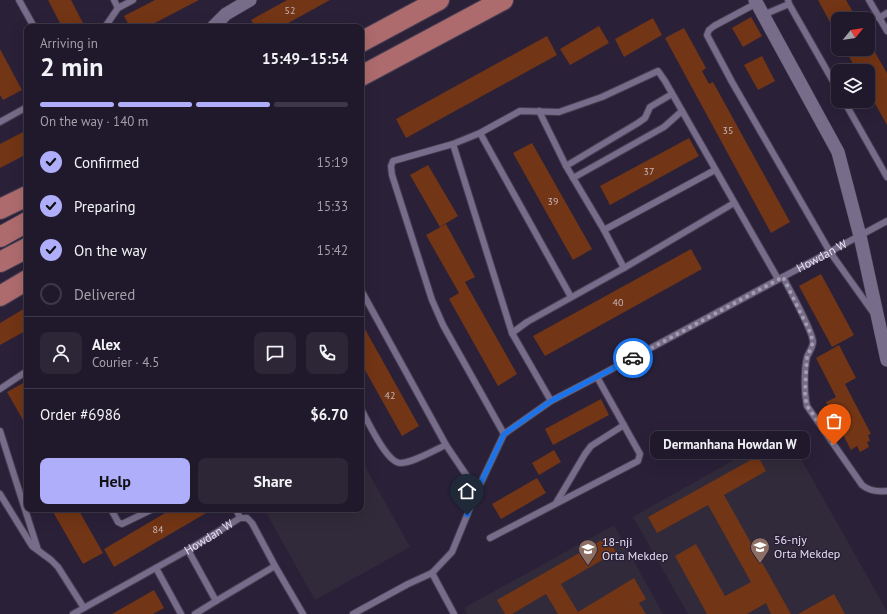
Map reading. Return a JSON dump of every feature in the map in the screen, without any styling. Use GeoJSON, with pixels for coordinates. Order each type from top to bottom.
{"type":"FeatureCollection","features":[{"type":"Feature","properties":{"kind":"main road"},"geometry":{"type":"LineString","coordinates":[[364,40],[439,0]]}},
{"type":"Feature","properties":{"kind":"main road"},"geometry":{"type":"LineString","coordinates":[[364,74],[503,0]]}},
{"type":"Feature","properties":{"kind":"main road"},"geometry":{"type":"LineString","coordinates":[[0,209],[24,197]]}},
{"type":"Feature","properties":{"kind":"main road"},"geometry":{"type":"LineString","coordinates":[[0,237],[24,224]]}},
{"type":"Feature","properties":{"kind":"main road"},"geometry":{"type":"LineString","coordinates":[[0,262],[24,250]]}},
{"type":"Feature","properties":{"kind":"main road"},"geometry":{"type":"LineString","coordinates":[[0,296],[24,282]]}},
{"type":"Feature","properties":{"kind":"street"},"geometry":{"type":"LineString","coordinates":[[216,24],[226,14],[250,0]]}},
{"type":"Feature","properties":{"kind":"street","name":"Howdan W"},"geometry":{"type":"LineString","coordinates":[[756,2],[838,152],[860,236],[887,360]]}},
{"type":"Feature","properties":{"kind":"lane"},"geometry":{"type":"LineString","coordinates":[[19,0],[32,24]]}},
{"type":"Feature","properties":{"kind":"lane"},"geometry":{"type":"LineString","coordinates":[[114,0],[118,8]]}},
{"type":"Feature","properties":{"kind":"lane"},"geometry":{"type":"LineString","coordinates":[[107,24],[118,8],[133,0]]}},
{"type":"Feature","properties":{"kind":"lane"},"geometry":{"type":"LineString","coordinates":[[869,0],[887,31]]}},
{"type":"Feature","properties":{"kind":"lane"},"geometry":{"type":"LineString","coordinates":[[756,2],[714,26],[707,34],[732,82],[830,252],[879,320]]}},
{"type":"Feature","properties":{"kind":"lane"},"geometry":{"type":"LineString","coordinates":[[763,15],[789,2],[831,77]]}},
{"type":"Feature","properties":{"kind":"lane"},"geometry":{"type":"LineString","coordinates":[[879,18],[887,13]]}},
{"type":"Feature","properties":{"kind":"lane"},"geometry":{"type":"LineString","coordinates":[[504,434],[440,319],[432,300],[392,175],[391,166],[393,161],[453,144],[480,133],[520,111],[559,112],[602,98],[658,71],[734,203],[781,278],[810,332],[813,342],[806,364],[805,396],[807,406],[862,485],[868,489],[882,492],[887,491]]}},
{"type":"Feature","properties":{"kind":"lane"},"geometry":{"type":"LineString","coordinates":[[566,166],[638,123],[645,118],[650,107],[672,94]]}},
{"type":"Feature","properties":{"kind":"lane"},"geometry":{"type":"LineString","coordinates":[[848,108],[887,177]]}},
{"type":"Feature","properties":{"kind":"lane"},"geometry":{"type":"LineString","coordinates":[[0,122],[24,109]]}},
{"type":"Feature","properties":{"kind":"lane"},"geometry":{"type":"LineString","coordinates":[[539,111],[566,166],[604,230],[624,268]]}},
{"type":"Feature","properties":{"kind":"lane"},"geometry":{"type":"LineString","coordinates":[[573,178],[664,127],[682,112]]}},
{"type":"Feature","properties":{"kind":"lane"},"geometry":{"type":"LineString","coordinates":[[480,133],[571,297]]}},
{"type":"Feature","properties":{"kind":"lane"},"geometry":{"type":"LineString","coordinates":[[453,144],[512,333],[551,401]]}},
{"type":"Feature","properties":{"kind":"lane"},"geometry":{"type":"LineString","coordinates":[[604,230],[715,170]]}},
{"type":"Feature","properties":{"kind":"lane"},"geometry":{"type":"LineString","coordinates":[[512,333],[527,322],[624,268],[734,203]]}},
{"type":"Feature","properties":{"kind":"lane","name":"Howdan W"},"geometry":{"type":"LineString","coordinates":[[353,614],[408,584],[432,573],[452,552],[477,491],[504,434],[551,401],[887,221]]}},
{"type":"Feature","properties":{"kind":"lane"},"geometry":{"type":"LineString","coordinates":[[364,295],[446,445],[477,491]]}},
{"type":"Feature","properties":{"kind":"lane"},"geometry":{"type":"LineString","coordinates":[[0,389],[24,373]]}},
{"type":"Feature","properties":{"kind":"lane"},"geometry":{"type":"LineString","coordinates":[[490,538],[638,461],[640,454],[597,377]]}},
{"type":"Feature","properties":{"kind":"lane"},"geometry":{"type":"LineString","coordinates":[[364,414],[384,451],[392,460],[400,463],[412,460],[446,445]]}},
{"type":"Feature","properties":{"kind":"lane"},"geometry":{"type":"LineString","coordinates":[[556,504],[591,446],[624,425]]}},
{"type":"Feature","properties":{"kind":"lane"},"geometry":{"type":"LineString","coordinates":[[0,431],[24,506]]}},
{"type":"Feature","properties":{"kind":"lane"},"geometry":{"type":"LineString","coordinates":[[0,494],[32,546],[58,568],[84,608]]}},
{"type":"Feature","properties":{"kind":"lane"},"geometry":{"type":"LineString","coordinates":[[26,512],[38,550]]}},
{"type":"Feature","properties":{"kind":"lane"},"geometry":{"type":"LineString","coordinates":[[113,512],[118,522],[122,524],[147,512]]}},
{"type":"Feature","properties":{"kind":"lane"},"geometry":{"type":"LineString","coordinates":[[237,512],[240,518]]}},
{"type":"Feature","properties":{"kind":"lane","name":"Howdan W"},"geometry":{"type":"LineString","coordinates":[[73,614],[188,550],[240,518],[247,518],[252,523],[303,614]]}},
{"type":"Feature","properties":{"kind":"lane"},"geometry":{"type":"LineString","coordinates":[[188,550],[216,601]]}},
{"type":"Feature","properties":{"kind":"lane"},"geometry":{"type":"LineString","coordinates":[[195,614],[275,566]]}},
{"type":"Feature","properties":{"kind":"lane"},"geometry":{"type":"LineString","coordinates":[[156,568],[181,614]]}},
{"type":"Feature","properties":{"kind":"lane"},"geometry":{"type":"LineString","coordinates":[[432,573],[454,614]]}},
{"type":"Feature","properties":{"kind":"shaded area","name":"56-njy Orta Mekdep"},"geometry":{"type":"Polygon","coordinates":[[[785,431],[887,611],[887,614],[688,614],[633,517],[785,431]]]}},
{"type":"Feature","properties":{"kind":"shaded area"},"geometry":{"type":"Polygon","coordinates":[[[364,464],[410,547],[315,600],[266,512],[364,512],[364,464]]]}},
{"type":"Feature","properties":{"kind":"shaded area","name":"18-nji Orta Mekdep"},"geometry":{"type":"Polygon","coordinates":[[[614,525],[663,614],[467,614],[464,608],[614,525]]]}},
{"type":"Feature","properties":{"kind":"building"},"geometry":{"type":"Polygon","coordinates":[[[48,0],[71,0],[83,24],[60,24],[48,0]]]}},
{"type":"Feature","properties":{"kind":"building"},"geometry":{"type":"Polygon","coordinates":[[[155,0],[199,0],[153,24],[128,24],[124,16],[155,0]]]}},
{"type":"Feature","properties":{"kind":"building"},"geometry":{"type":"Polygon","coordinates":[[[287,0],[330,0],[286,24],[253,24],[251,20],[287,0]]]}},
{"type":"Feature","properties":{"kind":"building"},"geometry":{"type":"Polygon","coordinates":[[[818,0],[846,0],[853,12],[831,12],[831,24],[818,0]]]}},
{"type":"Feature","properties":{"kind":"building"},"geometry":{"type":"Polygon","coordinates":[[[751,17],[762,36],[743,47],[732,28],[751,17]]]}},
{"type":"Feature","properties":{"kind":"building"},"geometry":{"type":"Polygon","coordinates":[[[653,18],[662,35],[624,57],[615,39],[653,18]]]}},
{"type":"Feature","properties":{"kind":"building"},"geometry":{"type":"Polygon","coordinates":[[[599,26],[609,43],[570,65],[560,49],[599,26]]]}},
{"type":"Feature","properties":{"kind":"building"},"geometry":{"type":"Polygon","coordinates":[[[684,28],[706,68],[702,71],[709,84],[713,82],[790,222],[771,233],[665,38],[684,28]]]}},
{"type":"Feature","properties":{"kind":"building"},"geometry":{"type":"Polygon","coordinates":[[[547,36],[557,55],[406,138],[396,119],[547,36]]]}},
{"type":"Feature","properties":{"kind":"building"},"geometry":{"type":"Polygon","coordinates":[[[0,49],[22,90],[3,100],[0,95],[0,49]]]}},
{"type":"Feature","properties":{"kind":"building"},"geometry":{"type":"Polygon","coordinates":[[[875,52],[887,73],[887,125],[875,104],[875,64],[853,64],[849,56],[875,56],[875,52]]]}},
{"type":"Feature","properties":{"kind":"building"},"geometry":{"type":"Polygon","coordinates":[[[762,56],[775,81],[758,90],[744,65],[762,56]]]}},
{"type":"Feature","properties":{"kind":"building"},"geometry":{"type":"Polygon","coordinates":[[[24,132],[24,156],[0,168],[0,144],[24,132]]]}},
{"type":"Feature","properties":{"kind":"building"},"geometry":{"type":"Polygon","coordinates":[[[689,138],[699,156],[610,205],[600,186],[689,138]]]}},
{"type":"Feature","properties":{"kind":"building"},"geometry":{"type":"Polygon","coordinates":[[[532,143],[592,249],[573,260],[513,153],[532,143]]]}},
{"type":"Feature","properties":{"kind":"building"},"geometry":{"type":"Polygon","coordinates":[[[428,165],[458,216],[440,227],[410,175],[428,165]]]}},
{"type":"Feature","properties":{"kind":"building"},"geometry":{"type":"Polygon","coordinates":[[[446,224],[475,277],[465,282],[517,374],[498,386],[449,299],[459,293],[426,235],[446,224]]]}},
{"type":"Feature","properties":{"kind":"building"},"geometry":{"type":"Polygon","coordinates":[[[691,249],[702,269],[545,356],[533,336],[691,249]]]}},
{"type":"Feature","properties":{"kind":"building"},"geometry":{"type":"Polygon","coordinates":[[[821,274],[854,335],[832,347],[799,286],[821,274]]]}},
{"type":"Feature","properties":{"kind":"building"},"geometry":{"type":"Polygon","coordinates":[[[24,309],[24,332],[0,345],[0,323],[24,309]]]}},
{"type":"Feature","properties":{"kind":"building"},"geometry":{"type":"Polygon","coordinates":[[[364,327],[419,426],[402,436],[364,368],[364,327]]]}},
{"type":"Feature","properties":{"kind":"building"},"geometry":{"type":"Polygon","coordinates":[[[839,345],[856,378],[845,384],[871,434],[868,435],[870,441],[867,442],[869,447],[860,452],[857,446],[851,450],[826,402],[836,397],[816,358],[839,345]]]}},
{"type":"Feature","properties":{"kind":"building"},"geometry":{"type":"Polygon","coordinates":[[[24,383],[24,422],[7,392],[24,383]]]}},
{"type":"Feature","properties":{"kind":"building"},"geometry":{"type":"Polygon","coordinates":[[[601,399],[609,415],[553,445],[545,429],[601,399]]]}},
{"type":"Feature","properties":{"kind":"building"},"geometry":{"type":"Polygon","coordinates":[[[554,450],[561,462],[539,475],[532,463],[554,450]]]}},
{"type":"Feature","properties":{"kind":"building"},"geometry":{"type":"Polygon","coordinates":[[[758,456],[766,471],[724,495],[791,614],[771,614],[766,603],[747,614],[707,614],[675,556],[696,544],[725,596],[751,582],[708,505],[657,533],[648,517],[758,456]]]}},
{"type":"Feature","properties":{"kind":"building"},"geometry":{"type":"Polygon","coordinates":[[[537,478],[546,493],[501,519],[492,504],[537,478]]]}},
{"type":"Feature","properties":{"kind":"building"},"geometry":{"type":"Polygon","coordinates":[[[53,512],[80,512],[103,553],[83,564],[53,512]]]}},
{"type":"Feature","properties":{"kind":"building"},"geometry":{"type":"Polygon","coordinates":[[[167,512],[208,512],[114,567],[104,549],[167,512]]]}},
{"type":"Feature","properties":{"kind":"building","name":"18-nji Orta Mekdep"},"geometry":{"type":"Polygon","coordinates":[[[607,537],[616,552],[561,584],[578,612],[634,578],[646,599],[639,603],[646,614],[558,614],[546,594],[512,614],[505,614],[497,600],[607,537]]]}},
{"type":"Feature","properties":{"kind":"building"},"geometry":{"type":"Polygon","coordinates":[[[154,590],[164,608],[153,614],[112,614],[154,590]]]}},
{"type":"Feature","properties":{"kind":"building"},"geometry":{"type":"Polygon","coordinates":[[[834,594],[845,614],[798,614],[834,594]]]}},
{"type":"Feature","properties":{"kind":"way so far"},"geometry":{"type":"LineString","coordinates":[[633,358],[783,277],[810,332],[813,342],[807,358],[805,396],[807,406],[834,445]]}},
{"type":"Feature","properties":{"kind":"place","name":"Dermanhana Howdan W"},"geometry":{"type":"Point","coordinates":[834,445]}},
{"type":"Feature","properties":{"kind":"place","name":"56-njy Orta Mekdep"},"geometry":{"type":"Point","coordinates":[760,564]}},
{"type":"Feature","properties":{"kind":"place","name":"18-nji Orta Mekdep"},"geometry":{"type":"Point","coordinates":[588,566]}},
{"type":"Feature","properties":{"kind":"route"},"geometry":{"type":"LineString","coordinates":[[467,515],[504,434],[523,419],[551,401],[633,358]]}}]}
